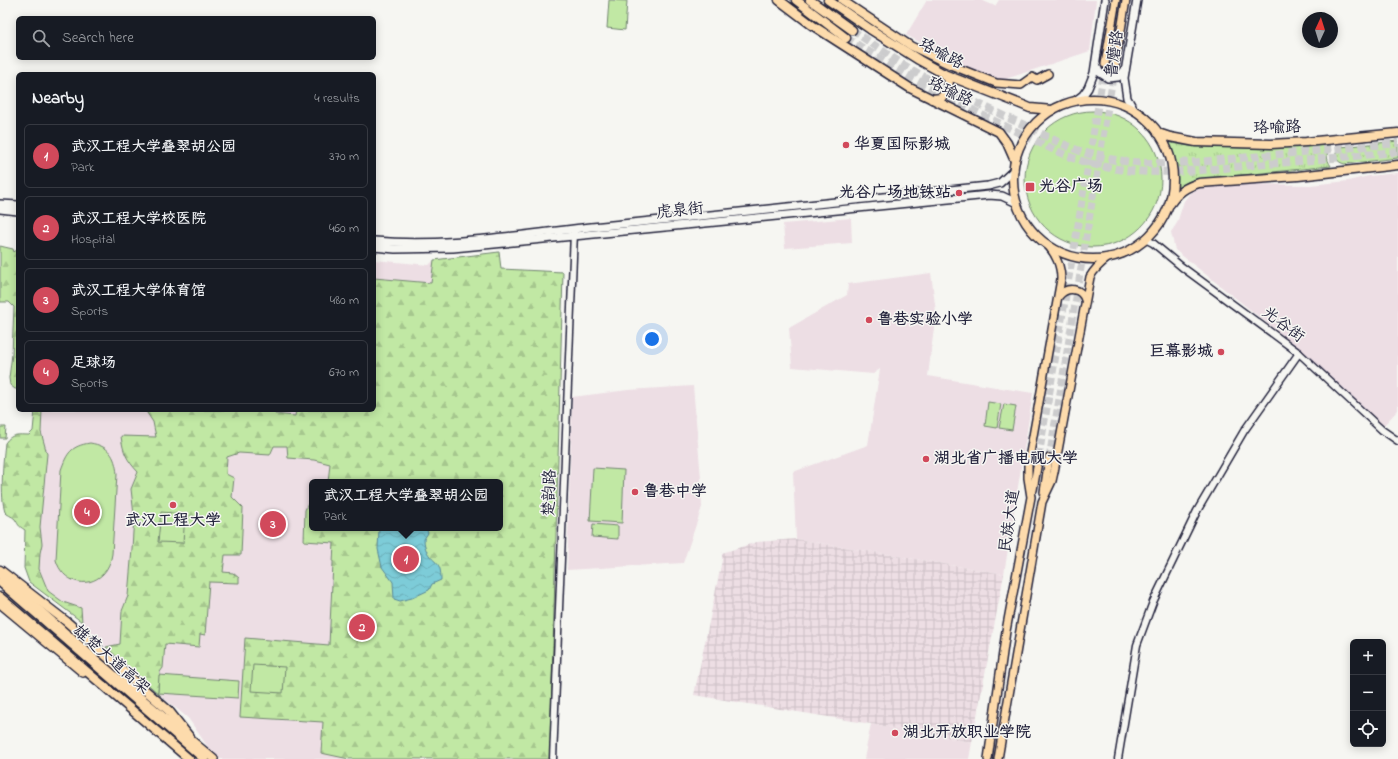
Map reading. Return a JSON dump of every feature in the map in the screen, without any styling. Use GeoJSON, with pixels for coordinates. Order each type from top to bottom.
{"type":"FeatureCollection","features":[{"type":"Feature","properties":{"kind":"highway","name":"珞瑜路"},"geometry":{"type":"LineString","coordinates":[[779,0],[812,25],[862,58],[929,98],[999,132],[1007,143],[1014,166]]}},
{"type":"Feature","properties":{"kind":"highway"},"geometry":{"type":"LineString","coordinates":[[796,0],[846,38]]}},
{"type":"Feature","properties":{"kind":"highway"},"geometry":{"type":"LineString","coordinates":[[810,0],[852,30]]}},
{"type":"Feature","properties":{"kind":"highway","name":"珞喻路"},"geometry":{"type":"LineString","coordinates":[[828,0],[870,29],[944,74],[1022,105],[1052,110]]}},
{"type":"Feature","properties":{"kind":"highway"},"geometry":{"type":"LineString","coordinates":[[929,98],[938,99],[947,93],[949,83],[944,74]]}},
{"type":"Feature","properties":{"kind":"highway"},"geometry":{"type":"LineString","coordinates":[[1168,208],[1172,192],[1173,177],[1171,161],[1166,146],[1158,133],[1134,110],[1111,101],[1075,101],[1052,110],[1032,127],[1022,143],[1014,166],[1014,186],[1017,203],[1021,213],[1032,230],[1048,244],[1059,251],[1084,258],[1109,257],[1122,253],[1146,239],[1155,230],[1179,192],[1188,187],[1199,184],[1398,165]]}},
{"type":"Feature","properties":{"kind":"highway","name":"珞喻路"},"geometry":{"type":"LineString","coordinates":[[1158,133],[1196,142],[1270,144],[1398,133]]}},
{"type":"Feature","properties":{"kind":"highway"},"geometry":{"type":"LineString","coordinates":[[0,570],[67,622],[150,694],[169,711],[191,739]]}},
{"type":"Feature","properties":{"kind":"highway","name":"雄楚大道高架"},"geometry":{"type":"LineString","coordinates":[[0,582],[204,759]]}},
{"type":"Feature","properties":{"kind":"highway","name":"雄楚大道高架"},"geometry":{"type":"LineString","coordinates":[[0,598],[189,759]]}},
{"type":"Feature","properties":{"kind":"main road"},"geometry":{"type":"LineString","coordinates":[[842,0],[911,46],[948,64],[996,83],[1021,85],[1032,77],[1037,80],[1048,74]]}},
{"type":"Feature","properties":{"kind":"main road","name":"鲁磨路"},"geometry":{"type":"LineString","coordinates":[[1075,101],[1083,95],[1088,88],[1094,73],[1105,0]]}},
{"type":"Feature","properties":{"kind":"main road"},"geometry":{"type":"LineString","coordinates":[[1105,64],[1116,0]]}},
{"type":"Feature","properties":{"kind":"main road"},"geometry":{"type":"LineString","coordinates":[[1115,66],[1126,0]]}},
{"type":"Feature","properties":{"kind":"main road","name":"鲁磨路"},"geometry":{"type":"LineString","coordinates":[[1134,110],[1125,92],[1126,68],[1137,0]]}},
{"type":"Feature","properties":{"kind":"main road"},"geometry":{"type":"LineString","coordinates":[[1096,60],[1099,72],[1108,78],[1118,77],[1126,68]]}},
{"type":"Feature","properties":{"kind":"main road","name":"虎泉街"},"geometry":{"type":"LineString","coordinates":[[376,247],[395,249],[436,249],[574,232],[988,186],[1000,183],[1014,166]]}},
{"type":"Feature","properties":{"kind":"main road","name":"虎泉街"},"geometry":{"type":"LineString","coordinates":[[376,241],[395,243],[448,242],[989,195],[1002,196],[1017,203]]}},
{"type":"Feature","properties":{"kind":"main road"},"geometry":{"type":"LineString","coordinates":[[0,204],[16,206]]}},
{"type":"Feature","properties":{"kind":"main road"},"geometry":{"type":"LineString","coordinates":[[0,209],[16,211]]}},
{"type":"Feature","properties":{"kind":"main road","name":"民族大道"},"geometry":{"type":"LineString","coordinates":[[988,759],[1006,631],[1031,497],[1028,478],[1028,464],[1061,279],[1060,265],[1054,252],[1048,244]]}},
{"type":"Feature","properties":{"kind":"main road","name":"民族大道"},"geometry":{"type":"LineString","coordinates":[[998,759],[1042,502],[1054,472],[1090,277],[1094,270],[1109,257]]}},
{"type":"Feature","properties":{"kind":"main road"},"geometry":{"type":"LineString","coordinates":[[1059,296],[1065,290],[1075,290],[1082,293],[1085,300]]}},
{"type":"Feature","properties":{"kind":"main road"},"geometry":{"type":"LineString","coordinates":[[1031,497],[1039,456]]}},
{"type":"Feature","properties":{"kind":"main road"},"geometry":{"type":"LineString","coordinates":[[1042,502],[1049,458]]}},
{"type":"Feature","properties":{"kind":"main road"},"geometry":{"type":"LineString","coordinates":[[0,575],[93,657],[214,759]]}},
{"type":"Feature","properties":{"kind":"main road"},"geometry":{"type":"LineString","coordinates":[[0,604],[184,759]]}},
{"type":"Feature","properties":{"kind":"street","name":"楚韵路"},"geometry":{"type":"LineString","coordinates":[[553,759],[574,232]]}},
{"type":"Feature","properties":{"kind":"street","name":"光谷街"},"geometry":{"type":"LineString","coordinates":[[1146,239],[1299,353],[1382,430],[1398,441]]}},
{"type":"Feature","properties":{"kind":"street"},"geometry":{"type":"LineString","coordinates":[[1118,759],[1137,645],[1153,602],[1201,504],[1244,430],[1299,353]]}},
{"type":"Feature","properties":{"kind":"shaded area"},"geometry":{"type":"Polygon","coordinates":[[[927,0],[981,0],[995,6],[999,0],[1096,0],[1090,51],[997,82],[906,35],[927,0]]]}},
{"type":"Feature","properties":{"kind":"shaded area"},"geometry":{"type":"Polygon","coordinates":[[[1398,173],[1398,410],[1382,427],[1302,351],[1175,250],[1171,232],[1177,223],[1184,201],[1190,193],[1199,188],[1252,184],[1310,185],[1398,173]]]}},
{"type":"Feature","properties":{"kind":"shaded area"},"geometry":{"type":"Polygon","coordinates":[[[851,218],[852,243],[785,248],[783,224],[851,218]]]}},
{"type":"Feature","properties":{"kind":"shaded area","name":"武汉工程大学"},"geometry":{"type":"Polygon","coordinates":[[[499,252],[501,269],[563,272],[550,759],[219,759],[212,753],[188,718],[106,647],[82,622],[29,582],[39,412],[376,412],[376,260],[429,265],[434,260],[499,252]]]}},
{"type":"Feature","properties":{"kind":"shaded area","name":"湖北省广播电视大学"},"geometry":{"type":"Polygon","coordinates":[[[931,273],[936,312],[928,376],[1033,393],[1004,574],[796,539],[793,472],[868,445],[880,369],[873,374],[792,367],[789,328],[847,295],[848,284],[931,273]]]}},
{"type":"Feature","properties":{"kind":"shaded area","name":"鲁巷中学"},"geometry":{"type":"Polygon","coordinates":[[[693,386],[702,507],[683,563],[567,570],[572,397],[628,390],[693,386]]]}},
{"type":"Feature","properties":{"kind":"shaded area"},"geometry":{"type":"Polygon","coordinates":[[[796,539],[1004,574],[972,742],[694,695],[722,560],[722,553],[757,542],[796,539]]]}},
{"type":"Feature","properties":{"kind":"shaded area","name":"湖北开放职业学院"},"geometry":{"type":"Polygon","coordinates":[[[871,724],[972,742],[969,759],[864,759],[871,724]]]}},
{"type":"Feature","properties":{"kind":"green space"},"geometry":{"type":"Polygon","coordinates":[[[609,0],[627,1],[625,30],[607,28],[609,0]]]}},
{"type":"Feature","properties":{"kind":"green space"},"geometry":{"type":"Polygon","coordinates":[[[1086,111],[1100,111],[1119,116],[1131,122],[1146,136],[1156,153],[1160,166],[1160,192],[1156,205],[1150,217],[1136,232],[1131,236],[1113,244],[1100,247],[1086,247],[1067,242],[1055,236],[1040,222],[1036,217],[1028,199],[1025,186],[1025,172],[1030,153],[1036,141],[1050,126],[1055,122],[1073,114],[1086,111]]]}},
{"type":"Feature","properties":{"kind":"green space"},"geometry":{"type":"Polygon","coordinates":[[[1398,141],[1398,158],[1345,164],[1339,162],[1336,157],[1336,153],[1341,147],[1398,141]]]}},
{"type":"Feature","properties":{"kind":"green space"},"geometry":{"type":"Polygon","coordinates":[[[1167,142],[1189,146],[1250,148],[1330,145],[1327,156],[1331,166],[1194,180],[1183,184],[1175,192],[1175,167],[1167,142]]]}},
{"type":"Feature","properties":{"kind":"green space"},"geometry":{"type":"Polygon","coordinates":[[[0,246],[13,249],[14,252],[16,250],[16,389],[10,385],[9,378],[12,354],[14,307],[9,302],[0,302],[0,246]]]}},
{"type":"Feature","properties":{"kind":"green space","name":"武汉工程大学"},"geometry":{"type":"Polygon","coordinates":[[[499,252],[501,269],[563,272],[550,759],[349,759],[321,753],[323,722],[240,717],[245,638],[329,645],[334,543],[304,541],[305,510],[309,501],[309,531],[503,531],[503,479],[328,479],[330,464],[314,460],[288,458],[287,446],[274,446],[270,455],[239,453],[227,457],[226,474],[234,478],[232,497],[243,508],[241,555],[225,555],[223,572],[233,573],[239,578],[239,583],[209,582],[205,635],[200,634],[199,647],[165,644],[163,668],[160,672],[158,693],[161,696],[106,647],[120,644],[122,611],[128,596],[132,549],[134,515],[131,489],[138,472],[126,456],[121,436],[156,437],[153,422],[146,412],[275,412],[275,414],[295,416],[296,412],[376,412],[376,278],[431,283],[434,260],[499,252]]]}},
{"type":"Feature","properties":{"kind":"green space"},"geometry":{"type":"Polygon","coordinates":[[[988,402],[1001,404],[997,428],[985,426],[988,402]]]}},
{"type":"Feature","properties":{"kind":"green space"},"geometry":{"type":"Polygon","coordinates":[[[1004,404],[1016,406],[1012,430],[999,428],[1004,404]]]}},
{"type":"Feature","properties":{"kind":"green space"},"geometry":{"type":"Polygon","coordinates":[[[35,412],[42,412],[41,432],[47,454],[40,527],[42,544],[39,569],[48,591],[63,602],[81,608],[82,622],[29,582],[24,568],[25,530],[19,526],[15,519],[5,512],[3,505],[2,478],[5,443],[13,436],[29,435],[33,431],[35,412]]]}},
{"type":"Feature","properties":{"kind":"green space"},"geometry":{"type":"Polygon","coordinates":[[[0,427],[6,427],[5,438],[0,438],[0,427]]]}},
{"type":"Feature","properties":{"kind":"green space"},"geometry":{"type":"Polygon","coordinates":[[[90,443],[102,446],[110,452],[115,462],[117,474],[112,554],[110,562],[105,572],[97,579],[90,582],[83,582],[76,581],[64,574],[59,568],[56,560],[61,470],[65,459],[74,448],[90,443]]]}},
{"type":"Feature","properties":{"kind":"green space"},"geometry":{"type":"Polygon","coordinates":[[[593,468],[624,470],[622,523],[590,521],[593,468]]]}},
{"type":"Feature","properties":{"kind":"green space"},"geometry":{"type":"Polygon","coordinates":[[[161,512],[185,514],[183,543],[158,542],[161,512]]]}},
{"type":"Feature","properties":{"kind":"green space"},"geometry":{"type":"Polygon","coordinates":[[[593,524],[618,526],[618,539],[592,537],[593,524]]]}},
{"type":"Feature","properties":{"kind":"green space"},"geometry":{"type":"Polygon","coordinates":[[[253,665],[285,667],[283,693],[251,691],[253,665]]]}},
{"type":"Feature","properties":{"kind":"green space"},"geometry":{"type":"Polygon","coordinates":[[[159,675],[239,681],[238,698],[158,693],[159,675]]]}},
{"type":"Feature","properties":{"kind":"water"},"geometry":{"type":"Polygon","coordinates":[[[379,531],[427,531],[428,533],[424,539],[425,547],[427,552],[439,566],[441,580],[432,584],[429,590],[412,598],[400,601],[394,599],[393,582],[382,567],[378,549],[379,531]]]}},
{"type":"Feature","properties":{"kind":"tunnel"},"geometry":{"type":"LineString","coordinates":[[852,30],[904,65],[939,85],[1060,143],[1099,157],[1136,162],[1185,163],[1398,143]]}},
{"type":"Feature","properties":{"kind":"tunnel"},"geometry":{"type":"LineString","coordinates":[[846,38],[909,76],[982,115],[1063,154],[1110,168],[1158,172],[1206,170],[1398,152]]}},
{"type":"Feature","properties":{"kind":"tunnel"},"geometry":{"type":"LineString","coordinates":[[1039,456],[1105,64]]}},
{"type":"Feature","properties":{"kind":"tunnel"},"geometry":{"type":"LineString","coordinates":[[1049,458],[1115,66]]}},
{"type":"Feature","properties":{"kind":"place","name":"华夏国际影城"},"geometry":{"type":"Point","coordinates":[846,145]}},
{"type":"Feature","properties":{"kind":"place","name":"光谷广场"},"geometry":{"type":"Point","coordinates":[1030,187]}},
{"type":"Feature","properties":{"kind":"place","name":"光谷广场地铁站"},"geometry":{"type":"Point","coordinates":[959,193]}},
{"type":"Feature","properties":{"kind":"place","name":"鲁巷实验小学"},"geometry":{"type":"Point","coordinates":[869,320]}},
{"type":"Feature","properties":{"kind":"place","name":"巨幕影城"},"geometry":{"type":"Point","coordinates":[1221,352]}},
{"type":"Feature","properties":{"kind":"place","name":"湖北省广播电视大学"},"geometry":{"type":"Point","coordinates":[926,459]}},
{"type":"Feature","properties":{"kind":"place","name":"鲁巷中学"},"geometry":{"type":"Point","coordinates":[635,492]}},
{"type":"Feature","properties":{"kind":"place","name":"武汉工程大学"},"geometry":{"type":"Point","coordinates":[173,505]}},
{"type":"Feature","properties":{"kind":"place","name":"足球场"},"geometry":{"type":"Point","coordinates":[87,512]}},
{"type":"Feature","properties":{"kind":"place","name":"武汉工程大学体育馆"},"geometry":{"type":"Point","coordinates":[273,524]}},
{"type":"Feature","properties":{"kind":"place","name":"武汉工程大学叠翠胡公园"},"geometry":{"type":"Point","coordinates":[406,559]}},
{"type":"Feature","properties":{"kind":"place","name":"武汉工程大学校医院"},"geometry":{"type":"Point","coordinates":[362,627]}},
{"type":"Feature","properties":{"kind":"place","name":"湖北开放职业学院"},"geometry":{"type":"Point","coordinates":[895,733]}}]}
